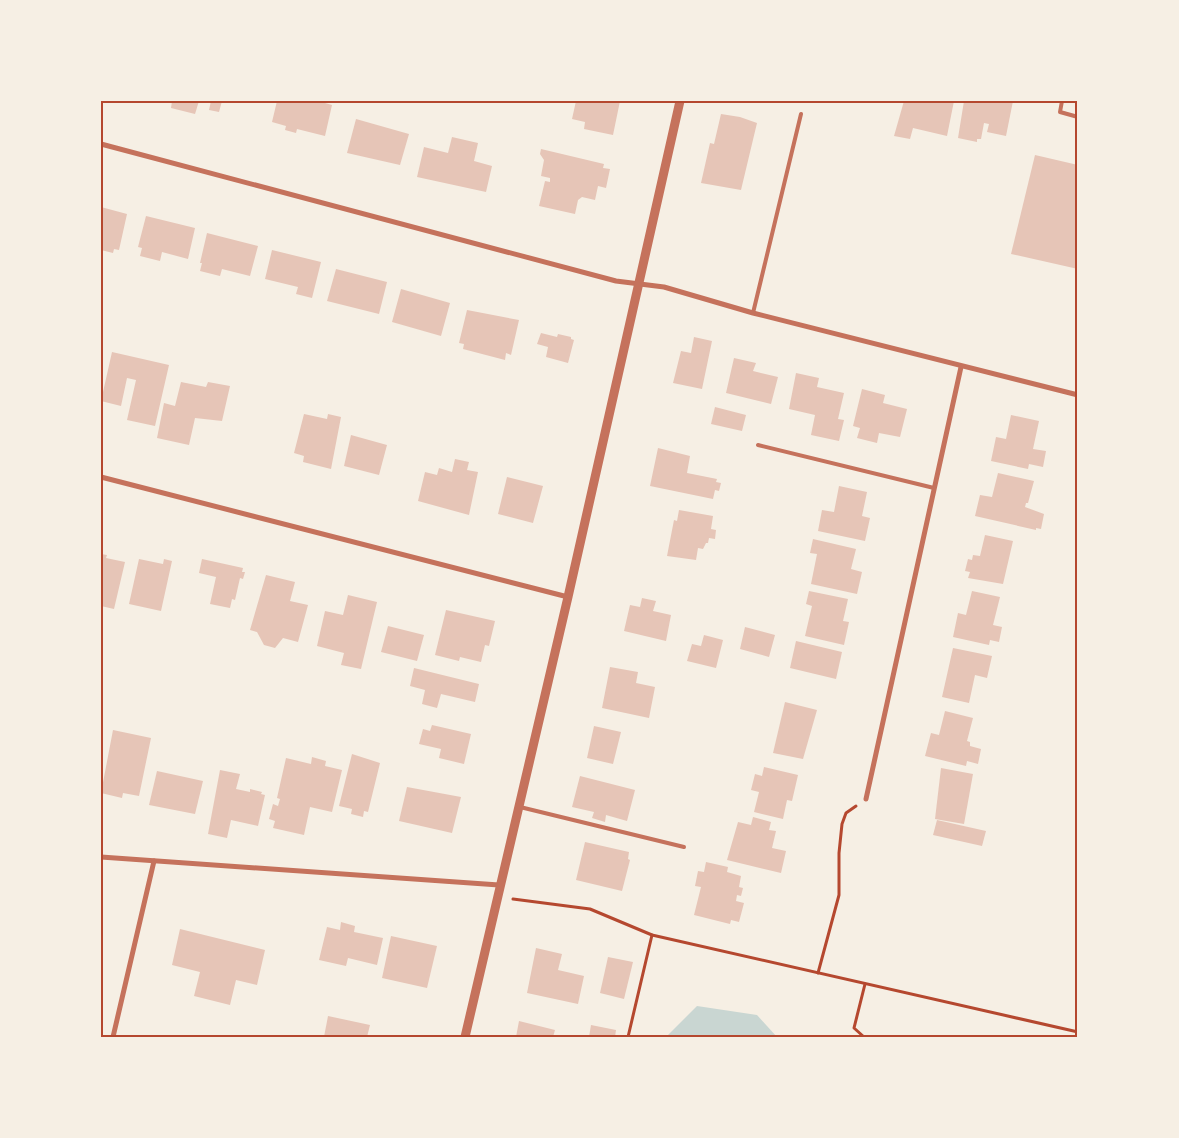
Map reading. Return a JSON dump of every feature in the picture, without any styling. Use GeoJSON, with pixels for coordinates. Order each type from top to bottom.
{"type":"FeatureCollection","features":[{"type":"Feature","properties":{"kind":"street"},"geometry":{"type":"LineString","coordinates":[[465,1037],[496,896],[568,597],[680,101]]}},
{"type":"Feature","properties":{"kind":"street"},"geometry":{"type":"LineString","coordinates":[[101,144],[616,281],[664,287],[753,313],[961,367],[1078,394]]}},
{"type":"Feature","properties":{"kind":"street"},"geometry":{"type":"LineString","coordinates":[[866,799],[961,367]]}},
{"type":"Feature","properties":{"kind":"street"},"geometry":{"type":"LineString","coordinates":[[101,477],[568,597]]}},
{"type":"Feature","properties":{"kind":"street"},"geometry":{"type":"LineString","coordinates":[[101,858],[154,860],[499,885]]}},
{"type":"Feature","properties":{"kind":"street"},"geometry":{"type":"LineString","coordinates":[[113,1037],[154,860]]}},
{"type":"Feature","properties":{"kind":"lane"},"geometry":{"type":"LineString","coordinates":[[1062,101],[1060,112],[1078,117]]}},
{"type":"Feature","properties":{"kind":"lane"},"geometry":{"type":"LineString","coordinates":[[753,313],[800,114]]}},
{"type":"Feature","properties":{"kind":"lane"},"geometry":{"type":"LineString","coordinates":[[758,445],[934,488]]}},
{"type":"Feature","properties":{"kind":"lane"},"geometry":{"type":"LineString","coordinates":[[518,807],[684,848]]}},
{"type":"Feature","properties":{"kind":"path"},"geometry":{"type":"LineString","coordinates":[[818,973],[839,895],[839,853],[842,824],[846,813],[866,799]]}},
{"type":"Feature","properties":{"kind":"path"},"geometry":{"type":"LineString","coordinates":[[496,896],[590,909],[652,935],[1078,1032]]}},
{"type":"Feature","properties":{"kind":"path"},"geometry":{"type":"LineString","coordinates":[[628,1037],[652,935]]}},
{"type":"Feature","properties":{"kind":"path"},"geometry":{"type":"LineString","coordinates":[[864,1037],[854,1028],[865,984]]}},
{"type":"Feature","properties":{"kind":"shaded area"},"geometry":{"type":"Polygon","coordinates":[[[697,1006],[757,1015],[777,1037],[666,1037],[697,1006]]]}},
{"type":"Feature","properties":{"kind":"building"},"geometry":{"type":"Polygon","coordinates":[[[172,101],[199,101],[195,114],[171,108],[172,101]]]}},
{"type":"Feature","properties":{"kind":"building"},"geometry":{"type":"Polygon","coordinates":[[[211,101],[222,101],[219,112],[209,110],[211,101]]]}},
{"type":"Feature","properties":{"kind":"building"},"geometry":{"type":"Polygon","coordinates":[[[277,101],[318,101],[332,105],[325,136],[297,129],[296,133],[285,130],[286,126],[272,122],[277,101]]]}},
{"type":"Feature","properties":{"kind":"building"},"geometry":{"type":"Polygon","coordinates":[[[576,101],[620,101],[613,135],[584,129],[585,122],[572,119],[576,101]]]}},
{"type":"Feature","properties":{"kind":"building"},"geometry":{"type":"Polygon","coordinates":[[[904,101],[954,101],[947,136],[913,128],[910,139],[894,136],[904,101]]]}},
{"type":"Feature","properties":{"kind":"building"},"geometry":{"type":"Polygon","coordinates":[[[964,101],[1013,101],[1006,136],[987,132],[989,124],[984,123],[981,139],[977,139],[977,142],[958,138],[964,101]]]}},
{"type":"Feature","properties":{"kind":"building"},"geometry":{"type":"Polygon","coordinates":[[[721,114],[740,117],[757,123],[741,190],[701,183],[710,143],[714,144],[721,114]]]}},
{"type":"Feature","properties":{"kind":"building"},"geometry":{"type":"Polygon","coordinates":[[[356,119],[409,134],[400,165],[347,153],[356,119]]]}},
{"type":"Feature","properties":{"kind":"building"},"geometry":{"type":"Polygon","coordinates":[[[452,137],[478,143],[474,161],[492,166],[486,192],[417,177],[424,147],[448,153],[452,137]]]}},
{"type":"Feature","properties":{"kind":"building"},"geometry":{"type":"Polygon","coordinates":[[[541,149],[604,164],[603,168],[610,169],[606,188],[598,186],[595,200],[582,197],[578,200],[575,214],[539,206],[545,181],[550,182],[550,178],[541,176],[544,160],[540,154],[541,149]]]}},
{"type":"Feature","properties":{"kind":"building"},"geometry":{"type":"Polygon","coordinates":[[[1035,155],[1078,165],[1078,269],[1011,254],[1035,155]]]}},
{"type":"Feature","properties":{"kind":"building"},"geometry":{"type":"Polygon","coordinates":[[[101,207],[127,214],[119,250],[114,249],[113,253],[101,250],[101,207]]]}},
{"type":"Feature","properties":{"kind":"building"},"geometry":{"type":"Polygon","coordinates":[[[146,216],[195,228],[188,259],[162,252],[160,261],[140,256],[142,248],[138,247],[146,216]]]}},
{"type":"Feature","properties":{"kind":"building"},"geometry":{"type":"Polygon","coordinates":[[[207,233],[258,246],[250,276],[222,269],[220,276],[200,271],[207,233]]]}},
{"type":"Feature","properties":{"kind":"building"},"geometry":{"type":"Polygon","coordinates":[[[272,250],[321,262],[312,298],[296,294],[298,287],[265,279],[272,250]]]}},
{"type":"Feature","properties":{"kind":"building"},"geometry":{"type":"Polygon","coordinates":[[[336,269],[387,282],[379,314],[327,301],[336,269]]]}},
{"type":"Feature","properties":{"kind":"building"},"geometry":{"type":"Polygon","coordinates":[[[401,289],[450,303],[441,336],[392,322],[401,289]]]}},
{"type":"Feature","properties":{"kind":"building"},"geometry":{"type":"Polygon","coordinates":[[[467,310],[519,320],[511,355],[506,353],[505,360],[463,349],[464,344],[459,343],[467,310]]]}},
{"type":"Feature","properties":{"kind":"building"},"geometry":{"type":"Polygon","coordinates":[[[541,333],[557,337],[558,334],[571,337],[574,340],[568,363],[546,357],[548,347],[537,344],[541,333]]]}},
{"type":"Feature","properties":{"kind":"building"},"geometry":{"type":"Polygon","coordinates":[[[694,337],[712,341],[702,389],[673,383],[681,351],[691,353],[694,337]]]}},
{"type":"Feature","properties":{"kind":"building"},"geometry":{"type":"Polygon","coordinates":[[[112,352],[169,365],[155,426],[127,420],[136,380],[127,378],[121,406],[101,401],[112,352]]]}},
{"type":"Feature","properties":{"kind":"building"},"geometry":{"type":"Polygon","coordinates":[[[734,358],[756,363],[753,371],[778,377],[771,404],[726,393],[734,358]]]}},
{"type":"Feature","properties":{"kind":"building"},"geometry":{"type":"Polygon","coordinates":[[[796,373],[819,378],[817,387],[844,393],[838,419],[844,420],[839,441],[811,435],[815,415],[789,409],[796,373]]]}},
{"type":"Feature","properties":{"kind":"building"},"geometry":{"type":"Polygon","coordinates":[[[181,382],[206,387],[208,382],[230,386],[222,421],[195,418],[189,445],[157,438],[164,403],[175,406],[181,382]]]}},
{"type":"Feature","properties":{"kind":"building"},"geometry":{"type":"Polygon","coordinates":[[[862,389],[885,395],[883,403],[907,409],[900,437],[879,433],[877,443],[857,438],[860,428],[853,426],[862,389]]]}},
{"type":"Feature","properties":{"kind":"building"},"geometry":{"type":"Polygon","coordinates":[[[715,407],[746,415],[742,431],[711,424],[715,407]]]}},
{"type":"Feature","properties":{"kind":"building"},"geometry":{"type":"Polygon","coordinates":[[[304,414],[327,419],[328,414],[341,417],[331,469],[303,462],[304,456],[294,453],[304,414]]]}},
{"type":"Feature","properties":{"kind":"building"},"geometry":{"type":"Polygon","coordinates":[[[1011,415],[1039,421],[1033,449],[1046,451],[1043,467],[1029,464],[1028,469],[991,461],[996,437],[1006,439],[1011,415]]]}},
{"type":"Feature","properties":{"kind":"building"},"geometry":{"type":"Polygon","coordinates":[[[351,435],[387,445],[379,475],[344,466],[351,435]]]}},
{"type":"Feature","properties":{"kind":"building"},"geometry":{"type":"Polygon","coordinates":[[[658,448],[690,456],[687,473],[717,479],[716,482],[721,483],[719,491],[715,490],[713,499],[650,486],[658,448]]]}},
{"type":"Feature","properties":{"kind":"building"},"geometry":{"type":"Polygon","coordinates":[[[455,459],[469,462],[467,470],[478,472],[469,515],[418,501],[425,472],[437,475],[439,468],[452,472],[455,459]]]}},
{"type":"Feature","properties":{"kind":"building"},"geometry":{"type":"Polygon","coordinates":[[[998,473],[1034,481],[1028,503],[1026,503],[1025,507],[1044,514],[1041,529],[1036,528],[1036,530],[975,516],[980,495],[992,497],[998,473]]]}},
{"type":"Feature","properties":{"kind":"building"},"geometry":{"type":"Polygon","coordinates":[[[507,477],[543,486],[533,523],[498,514],[507,477]]]}},
{"type":"Feature","properties":{"kind":"building"},"geometry":{"type":"Polygon","coordinates":[[[839,486],[867,492],[862,516],[870,518],[865,541],[818,531],[822,510],[834,512],[839,486]]]}},
{"type":"Feature","properties":{"kind":"building"},"geometry":{"type":"Polygon","coordinates":[[[679,510],[713,516],[711,529],[716,530],[715,539],[709,538],[708,543],[706,543],[703,549],[698,548],[696,560],[667,556],[674,520],[677,521],[679,510]]]}},
{"type":"Feature","properties":{"kind":"building"},"geometry":{"type":"Polygon","coordinates":[[[985,535],[1013,541],[1003,584],[968,578],[970,572],[965,571],[968,559],[972,560],[973,555],[980,556],[985,535]]]}},
{"type":"Feature","properties":{"kind":"building"},"geometry":{"type":"Polygon","coordinates":[[[813,539],[856,549],[851,569],[862,572],[857,594],[811,584],[817,554],[810,553],[813,539]]]}},
{"type":"Feature","properties":{"kind":"building"},"geometry":{"type":"Polygon","coordinates":[[[101,554],[107,555],[106,558],[125,562],[114,609],[101,606],[101,554]]]}},
{"type":"Feature","properties":{"kind":"building"},"geometry":{"type":"Polygon","coordinates":[[[139,559],[163,564],[164,559],[172,561],[161,611],[129,604],[139,559]]]}},
{"type":"Feature","properties":{"kind":"building"},"geometry":{"type":"Polygon","coordinates":[[[202,559],[243,568],[242,572],[245,572],[243,579],[240,578],[235,600],[232,599],[230,608],[210,604],[216,577],[199,573],[202,559]]]}},
{"type":"Feature","properties":{"kind":"building"},"geometry":{"type":"Polygon","coordinates":[[[266,575],[295,582],[290,601],[308,605],[298,642],[283,638],[275,648],[264,645],[257,632],[250,630],[266,575]]]}},
{"type":"Feature","properties":{"kind":"building"},"geometry":{"type":"Polygon","coordinates":[[[809,591],[848,599],[843,621],[849,622],[844,645],[805,636],[812,606],[806,604],[809,591]]]}},
{"type":"Feature","properties":{"kind":"building"},"geometry":{"type":"Polygon","coordinates":[[[972,591],[1000,597],[993,625],[1002,627],[999,642],[990,640],[989,645],[953,637],[958,613],[966,615],[972,591]]]}},
{"type":"Feature","properties":{"kind":"building"},"geometry":{"type":"Polygon","coordinates":[[[348,595],[377,602],[361,669],[341,665],[344,653],[317,646],[325,611],[343,615],[348,595]]]}},
{"type":"Feature","properties":{"kind":"building"},"geometry":{"type":"Polygon","coordinates":[[[642,598],[656,601],[653,611],[671,615],[666,641],[624,631],[630,605],[640,607],[642,598]]]}},
{"type":"Feature","properties":{"kind":"building"},"geometry":{"type":"Polygon","coordinates":[[[446,610],[495,621],[489,646],[485,645],[481,662],[460,657],[459,661],[435,655],[446,610]]]}},
{"type":"Feature","properties":{"kind":"building"},"geometry":{"type":"Polygon","coordinates":[[[388,626],[424,635],[417,661],[381,652],[388,626]]]}},
{"type":"Feature","properties":{"kind":"building"},"geometry":{"type":"Polygon","coordinates":[[[745,627],[775,635],[769,657],[740,649],[745,627]]]}},
{"type":"Feature","properties":{"kind":"building"},"geometry":{"type":"Polygon","coordinates":[[[704,635],[723,640],[716,668],[687,661],[692,644],[701,646],[704,635]]]}},
{"type":"Feature","properties":{"kind":"building"},"geometry":{"type":"Polygon","coordinates":[[[796,641],[842,652],[836,679],[790,668],[796,641]]]}},
{"type":"Feature","properties":{"kind":"building"},"geometry":{"type":"Polygon","coordinates":[[[953,648],[992,656],[987,678],[975,675],[969,703],[942,697],[953,648]]]}},
{"type":"Feature","properties":{"kind":"building"},"geometry":{"type":"Polygon","coordinates":[[[610,667],[638,672],[636,683],[655,687],[649,718],[602,708],[610,667]]]}},
{"type":"Feature","properties":{"kind":"building"},"geometry":{"type":"Polygon","coordinates":[[[414,668],[479,684],[475,702],[441,694],[437,708],[422,704],[425,690],[410,686],[414,668]]]}},
{"type":"Feature","properties":{"kind":"building"},"geometry":{"type":"Polygon","coordinates":[[[785,702],[817,710],[803,759],[773,753],[785,702]]]}},
{"type":"Feature","properties":{"kind":"building"},"geometry":{"type":"Polygon","coordinates":[[[945,711],[973,718],[967,741],[970,742],[970,746],[981,749],[978,764],[967,761],[966,766],[925,756],[931,733],[939,735],[945,711]]]}},
{"type":"Feature","properties":{"kind":"building"},"geometry":{"type":"Polygon","coordinates":[[[432,725],[471,734],[464,764],[439,758],[441,749],[419,744],[423,729],[430,731],[432,725]]]}},
{"type":"Feature","properties":{"kind":"building"},"geometry":{"type":"Polygon","coordinates":[[[594,726],[621,732],[613,764],[587,758],[594,726]]]}},
{"type":"Feature","properties":{"kind":"building"},"geometry":{"type":"Polygon","coordinates":[[[113,730],[151,738],[139,796],[123,793],[122,798],[101,793],[113,730]]]}},
{"type":"Feature","properties":{"kind":"building"},"geometry":{"type":"Polygon","coordinates":[[[352,754],[380,763],[368,812],[364,811],[363,817],[351,814],[352,809],[339,806],[352,754]]]}},
{"type":"Feature","properties":{"kind":"building"},"geometry":{"type":"Polygon","coordinates":[[[312,757],[326,761],[325,766],[342,770],[332,812],[310,807],[304,835],[273,828],[275,821],[269,819],[273,804],[278,806],[280,799],[277,798],[286,758],[311,764],[312,757]]]}},
{"type":"Feature","properties":{"kind":"building"},"geometry":{"type":"Polygon","coordinates":[[[764,767],[798,775],[792,801],[787,800],[783,819],[754,812],[759,792],[751,790],[755,774],[762,776],[764,767]]]}},
{"type":"Feature","properties":{"kind":"building"},"geometry":{"type":"Polygon","coordinates":[[[941,768],[973,774],[964,824],[935,819],[941,768]]]}},
{"type":"Feature","properties":{"kind":"building"},"geometry":{"type":"Polygon","coordinates":[[[220,770],[240,774],[236,789],[250,792],[250,789],[262,792],[261,794],[265,795],[258,826],[231,820],[227,838],[208,834],[220,770]]]}},
{"type":"Feature","properties":{"kind":"building"},"geometry":{"type":"Polygon","coordinates":[[[157,771],[203,781],[195,814],[149,805],[157,771]]]}},
{"type":"Feature","properties":{"kind":"building"},"geometry":{"type":"Polygon","coordinates":[[[580,776],[635,790],[627,821],[606,815],[605,822],[592,818],[594,812],[572,807],[580,776]]]}},
{"type":"Feature","properties":{"kind":"building"},"geometry":{"type":"Polygon","coordinates":[[[407,787],[461,797],[452,833],[399,821],[407,787]]]}},
{"type":"Feature","properties":{"kind":"building"},"geometry":{"type":"Polygon","coordinates":[[[753,817],[771,822],[769,830],[776,831],[772,848],[786,851],[781,873],[727,860],[738,822],[751,825],[753,817]]]}},
{"type":"Feature","properties":{"kind":"building"},"geometry":{"type":"Polygon","coordinates":[[[937,820],[986,831],[982,846],[933,835],[937,820]]]}},
{"type":"Feature","properties":{"kind":"building"},"geometry":{"type":"Polygon","coordinates":[[[585,842],[629,852],[628,859],[630,860],[622,891],[576,880],[585,842]]]}},
{"type":"Feature","properties":{"kind":"building"},"geometry":{"type":"Polygon","coordinates":[[[706,862],[728,867],[727,872],[741,876],[739,887],[743,888],[741,896],[737,895],[736,901],[744,903],[739,922],[731,920],[730,924],[694,915],[701,887],[695,886],[698,871],[704,872],[706,862]]]}},
{"type":"Feature","properties":{"kind":"building"},"geometry":{"type":"Polygon","coordinates":[[[341,922],[355,926],[354,932],[383,938],[377,965],[348,958],[346,966],[319,960],[327,927],[340,930],[341,922]]]}},
{"type":"Feature","properties":{"kind":"building"},"geometry":{"type":"Polygon","coordinates":[[[180,929],[265,950],[257,985],[236,980],[230,1005],[194,996],[200,972],[172,965],[180,929]]]}},
{"type":"Feature","properties":{"kind":"building"},"geometry":{"type":"Polygon","coordinates":[[[391,936],[437,946],[427,988],[382,978],[391,936]]]}},
{"type":"Feature","properties":{"kind":"building"},"geometry":{"type":"Polygon","coordinates":[[[536,948],[562,954],[558,970],[584,976],[578,1004],[527,993],[536,948]]]}},
{"type":"Feature","properties":{"kind":"building"},"geometry":{"type":"Polygon","coordinates":[[[608,957],[633,962],[624,999],[600,993],[608,957]]]}},
{"type":"Feature","properties":{"kind":"building"},"geometry":{"type":"Polygon","coordinates":[[[328,1016],[370,1025],[367,1037],[324,1037],[328,1016]]]}},
{"type":"Feature","properties":{"kind":"building"},"geometry":{"type":"Polygon","coordinates":[[[519,1021],[555,1030],[553,1037],[516,1037],[519,1021]]]}},
{"type":"Feature","properties":{"kind":"building"},"geometry":{"type":"Polygon","coordinates":[[[591,1025],[616,1030],[615,1037],[589,1037],[591,1025]]]}}]}
